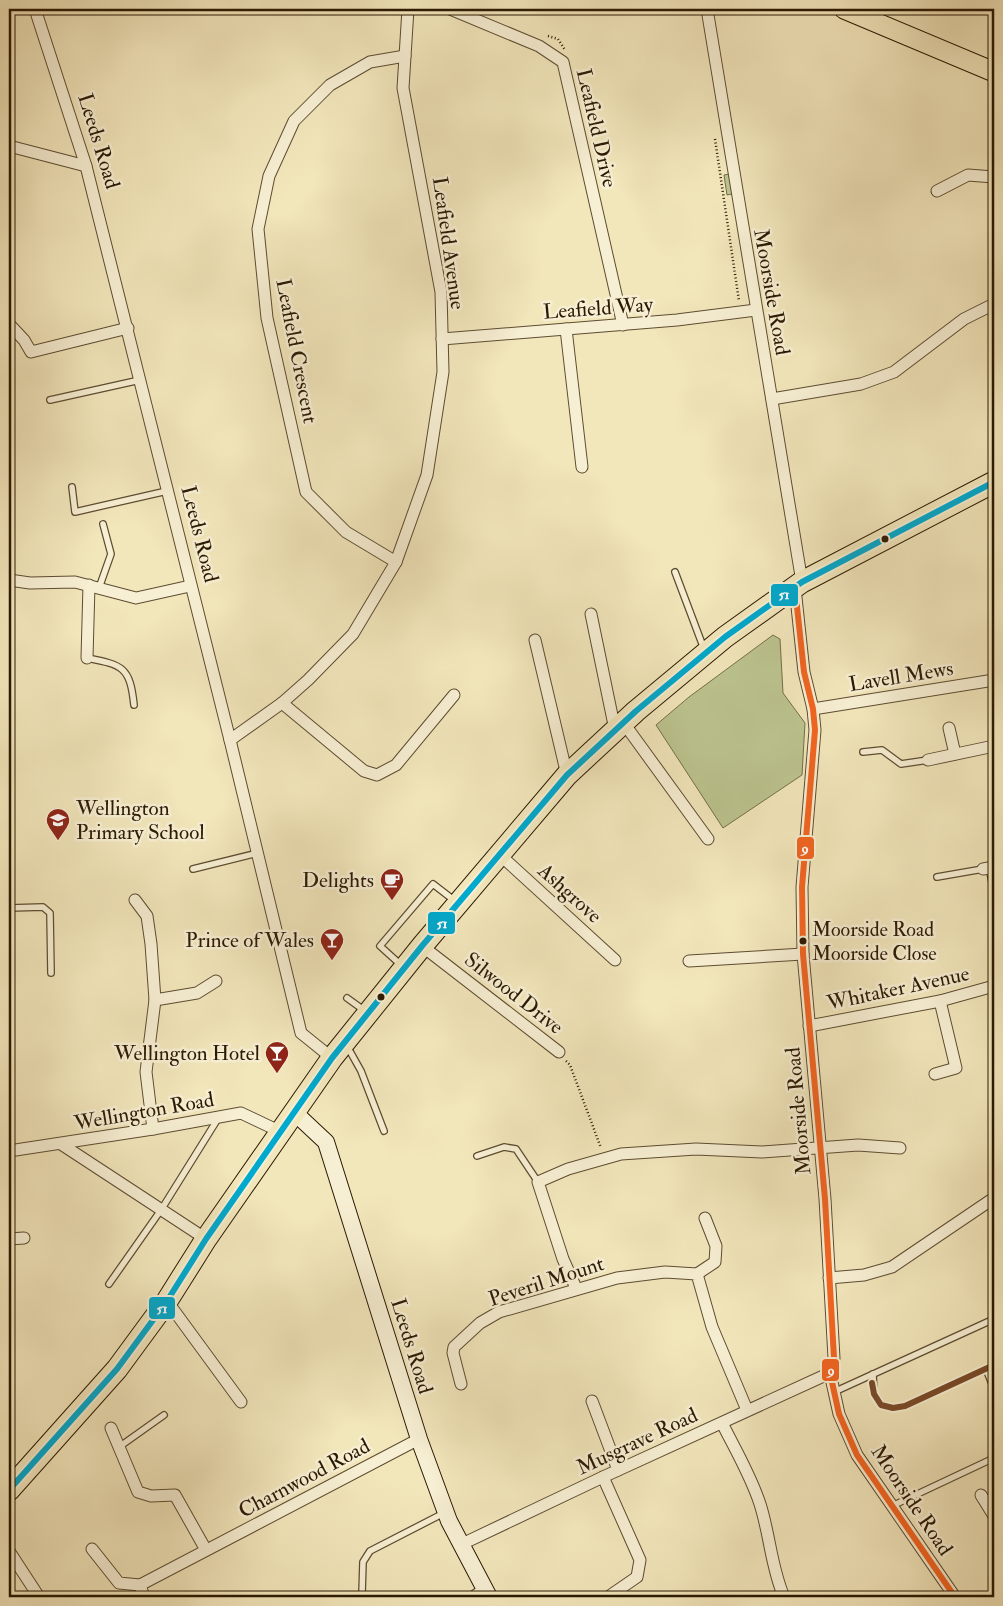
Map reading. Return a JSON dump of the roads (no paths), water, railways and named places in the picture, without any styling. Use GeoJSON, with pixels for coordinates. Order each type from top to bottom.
{"type":"FeatureCollection","features":[{"type":"Feature","properties":{"kind":"highway"},"geometry":{"type":"LineString","coordinates":[[9,1490],[117,1369],[168,1301],[206,1239],[294,1112],[339,1051],[422,946],[567,775],[619,726],[705,653],[799,585],[994,482]]}},
{"type":"Feature","properties":{"kind":"main road"},"geometry":{"type":"LineString","coordinates":[[844,9],[994,72]]}},
{"type":"Feature","properties":{"kind":"street","name":"Leeds Road"},"geometry":{"type":"LineString","coordinates":[[35,9],[86,166],[128,328],[301,1033],[339,1051]]}},
{"type":"Feature","properties":{"kind":"street","name":"Leafield Avenue"},"geometry":{"type":"LineString","coordinates":[[230,740],[282,703],[308,680],[353,634],[396,562],[427,475],[443,372],[441,292],[403,88],[408,9]]}},
{"type":"Feature","properties":{"kind":"street","name":"Leafield Drive"},"geometry":{"type":"LineString","coordinates":[[450,9],[539,46],[563,62],[623,325]]}},
{"type":"Feature","properties":{"kind":"street","name":"Moorside Road"},"geometry":{"type":"LineString","coordinates":[[707,9],[772,399],[799,585],[804,672],[813,709],[815,730],[802,887],[803,954],[829,1278],[834,1358],[830,1373],[839,1414],[857,1455],[955,1597]]}},
{"type":"Feature","properties":{"kind":"street","name":"Leafield Crescent"},"geometry":{"type":"LineString","coordinates":[[396,562],[346,532],[306,492],[267,318],[258,229],[269,176],[294,121],[330,85],[370,62],[405,56]]}},
{"type":"Feature","properties":{"kind":"street"},"geometry":{"type":"LineString","coordinates":[[9,146],[86,166]]}},
{"type":"Feature","properties":{"kind":"street"},"geometry":{"type":"LineString","coordinates":[[937,191],[968,175],[994,177]]}},
{"type":"Feature","properties":{"kind":"street"},"geometry":{"type":"LineString","coordinates":[[772,399],[861,384],[894,372],[964,319],[994,304]]}},
{"type":"Feature","properties":{"kind":"street","name":"Leafield Way"},"geometry":{"type":"LineString","coordinates":[[442,339],[623,325],[756,310]]}},
{"type":"Feature","properties":{"kind":"street"},"geometry":{"type":"LineString","coordinates":[[9,324],[24,340],[31,352],[128,328]]}},
{"type":"Feature","properties":{"kind":"street"},"geometry":{"type":"LineString","coordinates":[[566,329],[582,466]]}},
{"type":"Feature","properties":{"kind":"street"},"geometry":{"type":"LineString","coordinates":[[9,580],[30,583],[76,582],[136,598],[190,586]]}},
{"type":"Feature","properties":{"kind":"street"},"geometry":{"type":"LineString","coordinates":[[87,658],[94,586]]}},
{"type":"Feature","properties":{"kind":"street"},"geometry":{"type":"LineString","coordinates":[[591,614],[619,726],[708,839]]}},
{"type":"Feature","properties":{"kind":"street"},"geometry":{"type":"LineString","coordinates":[[535,640],[567,775]]}},
{"type":"Feature","properties":{"kind":"street","name":"Lavell Mews"},"geometry":{"type":"LineString","coordinates":[[813,709],[994,680]]}},
{"type":"Feature","properties":{"kind":"street"},"geometry":{"type":"LineString","coordinates":[[282,703],[364,771],[377,775],[396,765],[454,695]]}},
{"type":"Feature","properties":{"kind":"street"},"geometry":{"type":"LineString","coordinates":[[949,728],[955,754]]}},
{"type":"Feature","properties":{"kind":"street"},"geometry":{"type":"LineString","coordinates":[[928,760],[994,746]]}},
{"type":"Feature","properties":{"kind":"street","name":"Ashgrove"},"geometry":{"type":"LineString","coordinates":[[499,854],[615,960]]}},
{"type":"Feature","properties":{"kind":"street"},"geometry":{"type":"LineString","coordinates":[[135,900],[147,916],[155,1000],[146,1072],[153,1130]]}},
{"type":"Feature","properties":{"kind":"street","name":"Silwood Drive"},"geometry":{"type":"LineString","coordinates":[[422,946],[559,1052]]}},
{"type":"Feature","properties":{"kind":"street"},"geometry":{"type":"LineString","coordinates":[[689,961],[803,954]]}},
{"type":"Feature","properties":{"kind":"street"},"geometry":{"type":"LineString","coordinates":[[155,1000],[197,993],[216,981]]}},
{"type":"Feature","properties":{"kind":"street","name":"Whitaker Avenue"},"geometry":{"type":"LineString","coordinates":[[809,1026],[940,1001],[994,986]]}},
{"type":"Feature","properties":{"kind":"street"},"geometry":{"type":"LineString","coordinates":[[935,1074],[956,1068],[940,1001]]}},
{"type":"Feature","properties":{"kind":"street","name":"Leeds Road"},"geometry":{"type":"LineString","coordinates":[[294,1112],[326,1142],[419,1439],[446,1512],[482,1594]]}},
{"type":"Feature","properties":{"kind":"street","name":"Wellington Road"},"geometry":{"type":"LineString","coordinates":[[9,1151],[153,1130],[241,1113],[281,1132]]}},
{"type":"Feature","properties":{"kind":"street"},"geometry":{"type":"LineString","coordinates":[[61,1144],[206,1239]]}},
{"type":"Feature","properties":{"kind":"street"},"geometry":{"type":"LineString","coordinates":[[576,1288],[563,1259],[538,1182],[568,1169],[621,1154],[696,1149],[762,1152],[858,1146],[900,1148]]}},
{"type":"Feature","properties":{"kind":"street"},"geometry":{"type":"LineString","coordinates":[[829,1278],[864,1275],[892,1268],[994,1198]]}},
{"type":"Feature","properties":{"kind":"street"},"geometry":{"type":"LineString","coordinates":[[705,1218],[716,1246],[715,1262],[697,1274],[712,1328],[747,1410]]}},
{"type":"Feature","properties":{"kind":"street"},"geometry":{"type":"LineString","coordinates":[[9,1239],[24,1238]]}},
{"type":"Feature","properties":{"kind":"street","name":"Peveril Mount"},"geometry":{"type":"LineString","coordinates":[[461,1384],[453,1353],[454,1347],[459,1340],[480,1323],[500,1312],[576,1288],[616,1278],[665,1272],[697,1274]]}},
{"type":"Feature","properties":{"kind":"street"},"geometry":{"type":"LineString","coordinates":[[168,1301],[241,1402]]}},
{"type":"Feature","properties":{"kind":"street","name":"Musgrave Road"},"geometry":{"type":"LineString","coordinates":[[460,1545],[603,1476],[830,1373]]}},
{"type":"Feature","properties":{"kind":"street"},"geometry":{"type":"LineString","coordinates":[[592,1401],[618,1470]]}},
{"type":"Feature","properties":{"kind":"street"},"geometry":{"type":"LineString","coordinates":[[722,1423],[760,1502],[768,1534],[774,1575],[784,1597]]}},
{"type":"Feature","properties":{"kind":"street"},"geometry":{"type":"LineString","coordinates":[[111,1428],[138,1492],[151,1496],[175,1495],[206,1550]]}},
{"type":"Feature","properties":{"kind":"street","name":"Charnwood Road"},"geometry":{"type":"LineString","coordinates":[[140,1585],[419,1439]]}},
{"type":"Feature","properties":{"kind":"street"},"geometry":{"type":"LineString","coordinates":[[603,1476],[640,1560],[637,1577],[608,1597]]}},
{"type":"Feature","properties":{"kind":"street"},"geometry":{"type":"LineString","coordinates":[[981,1495],[994,1516]]}},
{"type":"Feature","properties":{"kind":"street"},"geometry":{"type":"LineString","coordinates":[[92,1549],[119,1583],[140,1585],[144,1597]]}},
{"type":"Feature","properties":{"kind":"street"},"geometry":{"type":"LineString","coordinates":[[9,1551],[39,1597]]}},
{"type":"Feature","properties":{"kind":"lane"},"geometry":{"type":"LineString","coordinates":[[50,400],[140,380]]}},
{"type":"Feature","properties":{"kind":"lane"},"geometry":{"type":"LineString","coordinates":[[72,487],[75,512],[167,491]]}},
{"type":"Feature","properties":{"kind":"lane"},"geometry":{"type":"LineString","coordinates":[[94,586],[111,554],[103,524]]}},
{"type":"Feature","properties":{"kind":"lane"},"geometry":{"type":"LineString","coordinates":[[675,572],[705,653]]}},
{"type":"Feature","properties":{"kind":"lane"},"geometry":{"type":"LineString","coordinates":[[87,658],[118,666],[132,683],[134,705]]}},
{"type":"Feature","properties":{"kind":"lane"},"geometry":{"type":"LineString","coordinates":[[863,752],[882,750],[901,764],[928,760]]}},
{"type":"Feature","properties":{"kind":"lane"},"geometry":{"type":"LineString","coordinates":[[193,869],[258,853]]}},
{"type":"Feature","properties":{"kind":"lane"},"geometry":{"type":"LineString","coordinates":[[937,877],[989,868],[994,893]]}},
{"type":"Feature","properties":{"kind":"lane"},"geometry":{"type":"LineString","coordinates":[[404,968],[380,946],[432,884],[458,903]]}},
{"type":"Feature","properties":{"kind":"lane"},"geometry":{"type":"LineString","coordinates":[[9,908],[43,907],[50,913],[51,973]]}},
{"type":"Feature","properties":{"kind":"lane"},"geometry":{"type":"LineString","coordinates":[[347,998],[368,1013]]}},
{"type":"Feature","properties":{"kind":"lane"},"geometry":{"type":"LineString","coordinates":[[339,1051],[361,1071],[384,1131]]}},
{"type":"Feature","properties":{"kind":"lane"},"geometry":{"type":"LineString","coordinates":[[109,1284],[161,1210],[219,1117]]}},
{"type":"Feature","properties":{"kind":"lane"},"geometry":{"type":"LineString","coordinates":[[477,1156],[504,1147],[516,1149],[538,1182]]}},
{"type":"Feature","properties":{"kind":"lane"},"geometry":{"type":"LineString","coordinates":[[834,1392],[994,1319]]}},
{"type":"Feature","properties":{"kind":"lane"},"geometry":{"type":"LineString","coordinates":[[873,1374],[874,1394],[881,1405],[893,1408],[905,1406],[994,1365]]}},
{"type":"Feature","properties":{"kind":"lane"},"geometry":{"type":"LineString","coordinates":[[986,1369],[994,1389]]}},
{"type":"Feature","properties":{"kind":"lane"},"geometry":{"type":"LineString","coordinates":[[118,1447],[164,1415]]}},
{"type":"Feature","properties":{"kind":"lane"},"geometry":{"type":"LineString","coordinates":[[892,1506],[994,1458]]}},
{"type":"Feature","properties":{"kind":"lane"},"geometry":{"type":"LineString","coordinates":[[362,1594],[363,1562],[370,1551],[446,1512]]}},
{"type":"Feature","properties":{"kind":"place","name":"Wellington Primary School"},"geometry":{"type":"Point","coordinates":[58,841]}},
{"type":"Feature","properties":{"kind":"place","name":"Delights"},"geometry":{"type":"Point","coordinates":[392,901]}},
{"type":"Feature","properties":{"kind":"place","name":"Moorside Road Moorside Close"},"geometry":{"type":"Point","coordinates":[803,941]}},
{"type":"Feature","properties":{"kind":"place","name":"Prince of Wales"},"geometry":{"type":"Point","coordinates":[332,961]}},
{"type":"Feature","properties":{"kind":"place","name":"Wellington Hotel"},"geometry":{"type":"Point","coordinates":[277,1074]}}]}
